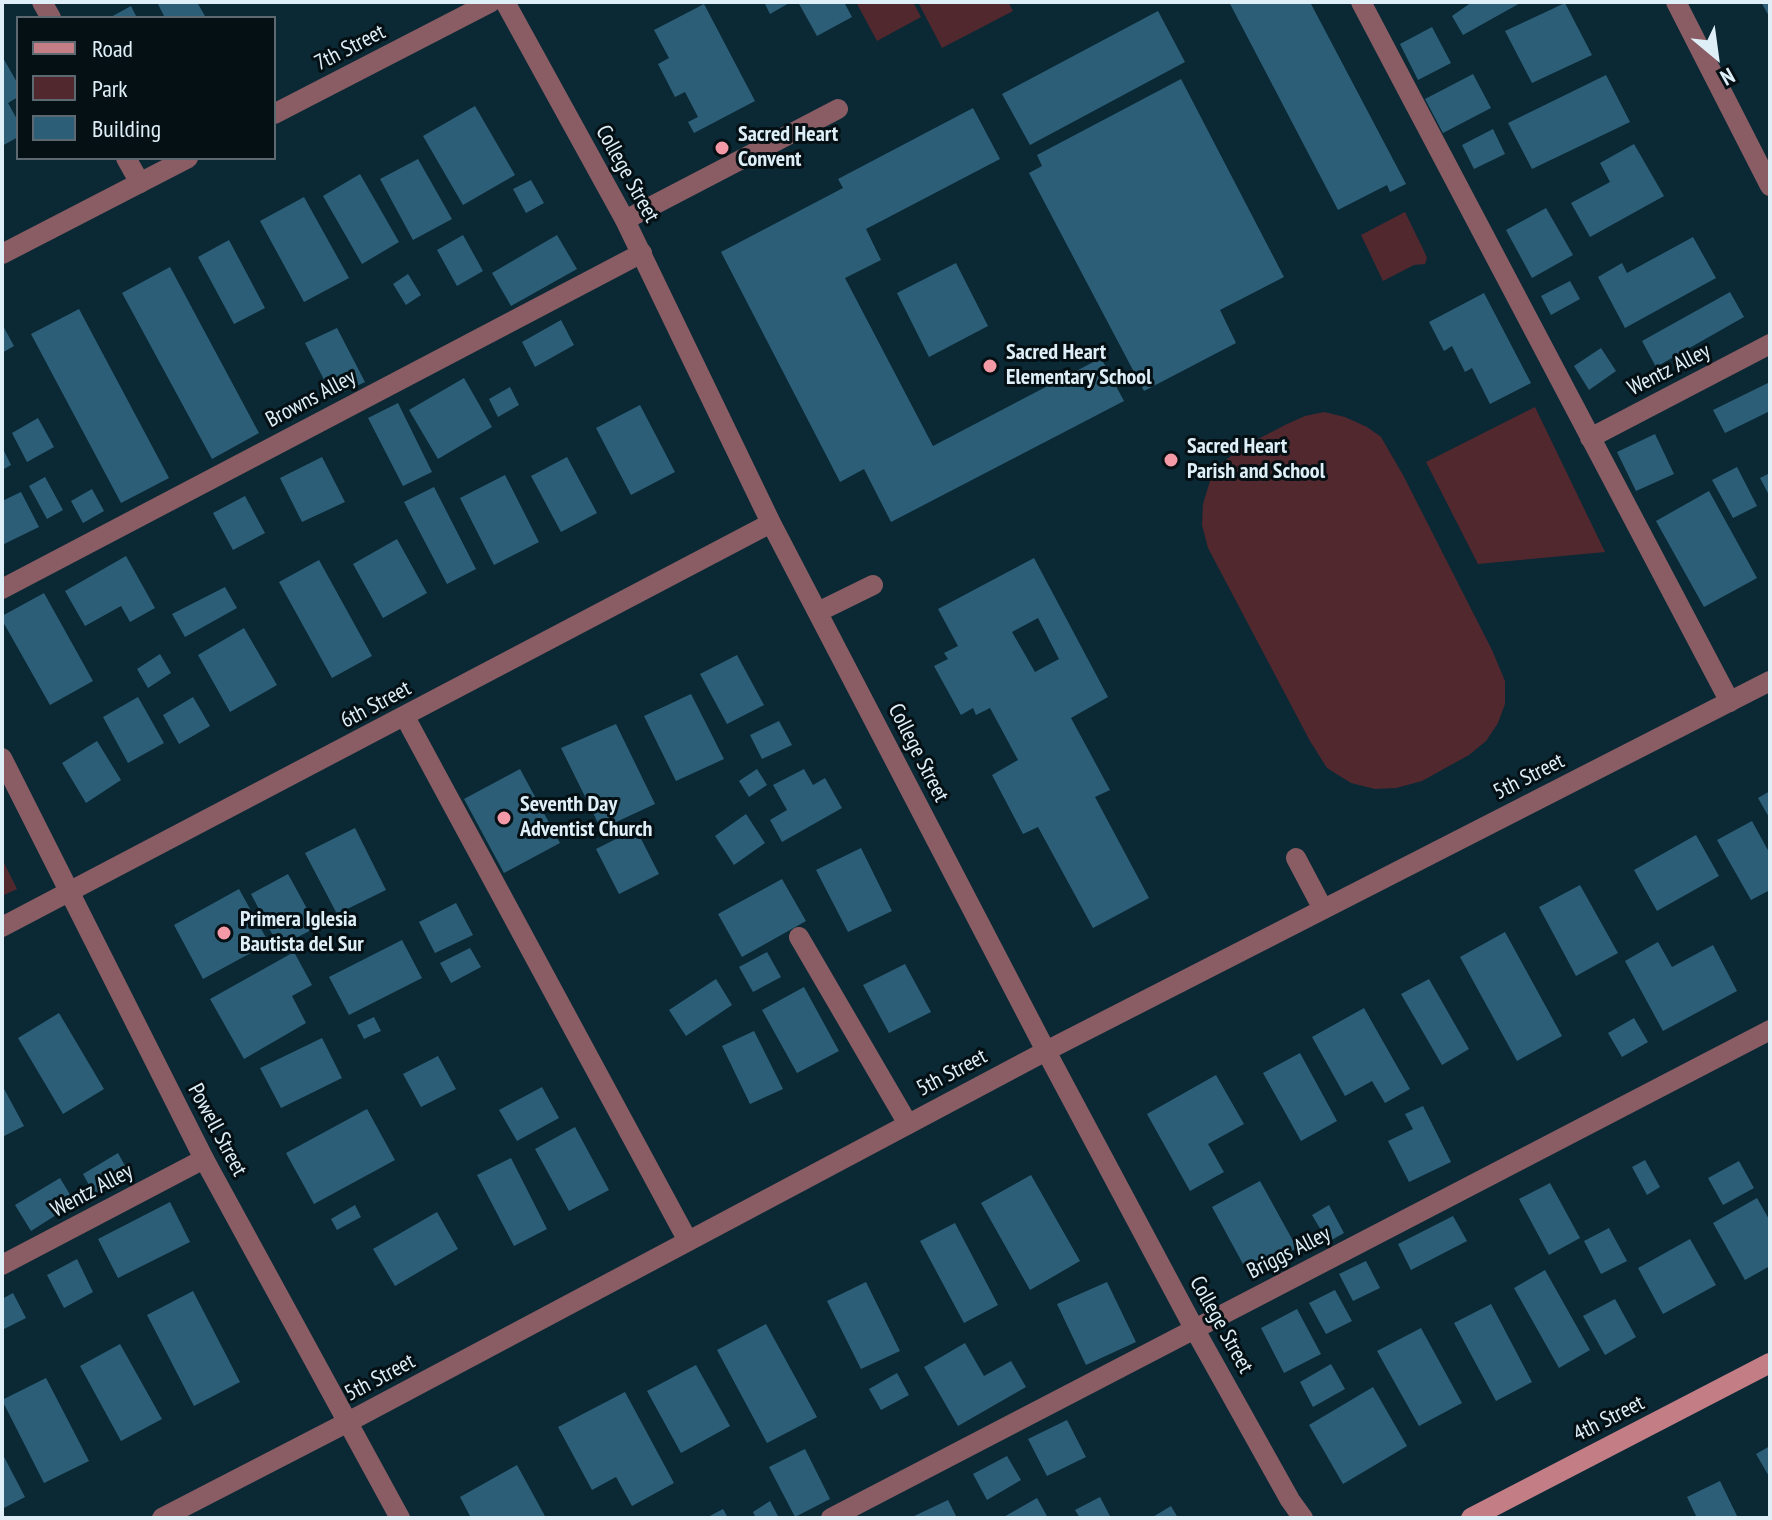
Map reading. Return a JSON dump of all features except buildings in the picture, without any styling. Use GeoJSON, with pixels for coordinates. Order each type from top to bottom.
{"type":"FeatureCollection","features":[{"type":"Feature","properties":{"kind":"main road","name":"4th Street"},"geometry":{"type":"LineString","coordinates":[[1471,1518],[1770,1363]]}},
{"type":"Feature","properties":{"kind":"street","name":"7th Street"},"geometry":{"type":"LineString","coordinates":[[276,113],[491,2]]}},
{"type":"Feature","properties":{"kind":"street","name":"College Street"},"geometry":{"type":"LineString","coordinates":[[505,2],[625,220],[771,523],[1046,1051],[1195,1330],[1303,1518]]}},
{"type":"Feature","properties":{"kind":"street"},"geometry":{"type":"LineString","coordinates":[[1361,2],[1730,702]]}},
{"type":"Feature","properties":{"kind":"street"},"geometry":{"type":"LineString","coordinates":[[1676,2],[1770,186]]}},
{"type":"Feature","properties":{"kind":"street"},"geometry":{"type":"LineString","coordinates":[[625,220],[838,109]]}},
{"type":"Feature","properties":{"kind":"street"},"geometry":{"type":"LineString","coordinates":[[127,160],[140,183]]}},
{"type":"Feature","properties":{"kind":"street"},"geometry":{"type":"LineString","coordinates":[[2,254],[184,160]]}},
{"type":"Feature","properties":{"kind":"street","name":"Browns Alley"},"geometry":{"type":"LineString","coordinates":[[2,589],[642,253]]}},
{"type":"Feature","properties":{"kind":"street","name":"Wentz Alley"},"geometry":{"type":"LineString","coordinates":[[1590,438],[1770,344]]}},
{"type":"Feature","properties":{"kind":"street","name":"6th Street"},"geometry":{"type":"LineString","coordinates":[[2,927],[771,523]]}},
{"type":"Feature","properties":{"kind":"street"},"geometry":{"type":"LineString","coordinates":[[818,612],[873,585]]}},
{"type":"Feature","properties":{"kind":"street","name":"5th Street"},"geometry":{"type":"LineString","coordinates":[[162,1518],[1046,1051],[1770,681]]}},
{"type":"Feature","properties":{"kind":"street"},"geometry":{"type":"LineString","coordinates":[[405,717],[688,1241]]}},
{"type":"Feature","properties":{"kind":"street","name":"Powell Street"},"geometry":{"type":"LineString","coordinates":[[2,758],[204,1159],[400,1518]]}},
{"type":"Feature","properties":{"kind":"street"},"geometry":{"type":"LineString","coordinates":[[1296,858],[1323,909]]}},
{"type":"Feature","properties":{"kind":"street"},"geometry":{"type":"LineString","coordinates":[[799,937],[908,1124]]}},
{"type":"Feature","properties":{"kind":"street","name":"Briggs Alley"},"geometry":{"type":"LineString","coordinates":[[831,1518],[1770,1030]]}},
{"type":"Feature","properties":{"kind":"street","name":"Wentz Alley"},"geometry":{"type":"LineString","coordinates":[[2,1265],[204,1159]]}},
{"type":"Feature","properties":{"kind":"green space"},"geometry":{"type":"Polygon","coordinates":[[[856,2],[913,2],[921,17],[877,41],[856,2]]]}},
{"type":"Feature","properties":{"kind":"green space"},"geometry":{"type":"Polygon","coordinates":[[[918,2],[1008,2],[1013,11],[942,48],[918,2]]]}},
{"type":"Feature","properties":{"kind":"green space"},"geometry":{"type":"Polygon","coordinates":[[[1405,212],[1427,258],[1425,264],[1414,265],[1383,281],[1361,235],[1405,212]]]}},
{"type":"Feature","properties":{"kind":"green space"},"geometry":{"type":"Polygon","coordinates":[[[1535,407],[1605,552],[1478,564],[1426,462],[1535,407]]]}},
{"type":"Feature","properties":{"kind":"green space"},"geometry":{"type":"Polygon","coordinates":[[[1324,412],[1345,417],[1381,437],[1492,650],[1505,681],[1505,704],[1498,723],[1486,741],[1469,755],[1422,781],[1396,788],[1375,789],[1351,783],[1327,768],[1208,548],[1202,525],[1203,504],[1210,481],[1221,464],[1241,448],[1285,425],[1324,412]]]}},
{"type":"Feature","properties":{"kind":"green space"},"geometry":{"type":"Polygon","coordinates":[[[2,859],[17,889],[2,896],[2,859]]]}},
{"type":"Feature","properties":{"kind":"place","name":"Sacred Heart Convent"},"geometry":{"type":"Point","coordinates":[722,148]}},
{"type":"Feature","properties":{"kind":"place","name":"Sacred Heart Elementary School"},"geometry":{"type":"Point","coordinates":[990,366]}},
{"type":"Feature","properties":{"kind":"place","name":"Sacred Heart Parish and School"},"geometry":{"type":"Point","coordinates":[1171,460]}},
{"type":"Feature","properties":{"kind":"place","name":"Seventh Day Adventist Church"},"geometry":{"type":"Point","coordinates":[504,818]}},
{"type":"Feature","properties":{"kind":"place","name":"Primera Iglesia Bautista del Sur"},"geometry":{"type":"Point","coordinates":[224,933]}}]}
